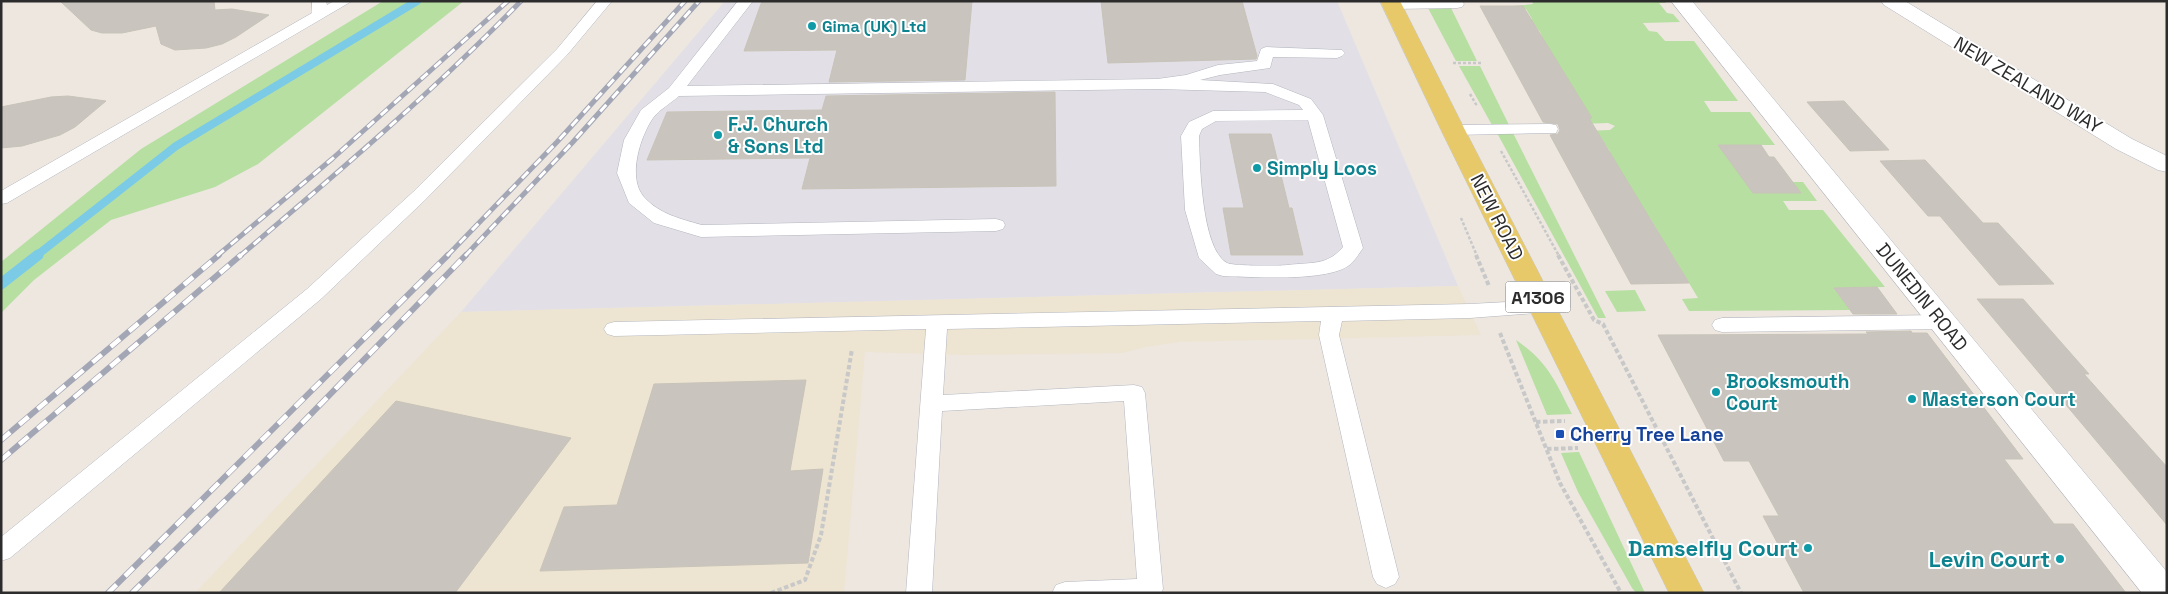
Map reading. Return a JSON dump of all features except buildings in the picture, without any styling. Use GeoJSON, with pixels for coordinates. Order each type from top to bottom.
{"type":"FeatureCollection","features":[{"type":"Feature","properties":{"kind":"main road","name":"NEW ROAD"},"geometry":{"type":"LineString","coordinates":[[1391,3],[1452,130],[1687,593]]}},
{"type":"Feature","properties":{"kind":"street","name":"DUNEDIN ROAD"},"geometry":{"type":"LineString","coordinates":[[1681,1],[2163,593]]}},
{"type":"Feature","properties":{"kind":"street","name":"NEW ZEALAND WAY"},"geometry":{"type":"LineString","coordinates":[[1891,1],[2124,144],[2167,164]]}},
{"type":"Feature","properties":{"kind":"lane"},"geometry":{"type":"LineString","coordinates":[[1,199],[319,8],[345,1]]}},
{"type":"Feature","properties":{"kind":"lane"},"geometry":{"type":"LineString","coordinates":[[1,551],[314,294],[446,169],[562,52],[605,1]]}},
{"type":"Feature","properties":{"kind":"lane"},"geometry":{"type":"LineString","coordinates":[[746,1],[675,91],[647,114],[633,140],[626,173],[635,199],[661,219],[701,231],[996,225]]}},
{"type":"Feature","properties":{"kind":"lane"},"geometry":{"type":"LineString","coordinates":[[1391,3],[1457,4]]}},
{"type":"Feature","properties":{"kind":"lane"},"geometry":{"type":"LineString","coordinates":[[1157,84],[1188,79],[1218,70],[1264,65],[1266,52],[1338,53]]}},
{"type":"Feature","properties":{"kind":"lane"},"geometry":{"type":"LineString","coordinates":[[675,91],[1157,84],[1267,87],[1305,102],[1315,115],[1353,248],[1341,262],[1326,267],[1281,272],[1223,270],[1209,258],[1194,210],[1190,136],[1195,126],[1213,116],[1315,115]]}},
{"type":"Feature","properties":{"kind":"lane"},"geometry":{"type":"LineString","coordinates":[[1452,130],[1550,129]]}},
{"type":"Feature","properties":{"kind":"lane"},"geometry":{"type":"LineString","coordinates":[[614,329],[1333,314],[1543,307]]}},
{"type":"Feature","properties":{"kind":"lane"},"geometry":{"type":"LineString","coordinates":[[1333,314],[1329,336],[1386,577]]}},
{"type":"Feature","properties":{"kind":"lane"},"geometry":{"type":"LineString","coordinates":[[919,593],[937,322]]}},
{"type":"Feature","properties":{"kind":"lane"},"geometry":{"type":"LineString","coordinates":[[1722,325],[1943,322]]}},
{"type":"Feature","properties":{"kind":"lane"},"geometry":{"type":"LineString","coordinates":[[931,404],[1134,392],[1150,589],[1065,593]]}},
{"type":"Feature","properties":{"kind":"path"},"geometry":{"type":"LineString","coordinates":[[1453,63],[1483,63]]}},
{"type":"Feature","properties":{"kind":"path","name":"NEW ROAD"},"geometry":{"type":"LineString","coordinates":[[1498,145],[1594,320],[1602,324],[1741,593]]}},
{"type":"Feature","properties":{"kind":"path"},"geometry":{"type":"LineString","coordinates":[[770,593],[805,580],[821,535],[856,324]]}},
{"type":"Feature","properties":{"kind":"path"},"geometry":{"type":"LineString","coordinates":[[1500,332],[1560,483],[1620,593]]}},
{"type":"Feature","properties":{"kind":"path"},"geometry":{"type":"LineString","coordinates":[[1536,422],[1569,421]]}},
{"type":"Feature","properties":{"kind":"path"},"geometry":{"type":"LineString","coordinates":[[1547,449],[1582,448]]}},
{"type":"Feature","properties":{"kind":"shaded area"},"geometry":{"type":"Polygon","coordinates":[[[725,1],[1337,1],[1458,286],[461,312],[725,1]]]}},
{"type":"Feature","properties":{"kind":"shaded area"},"geometry":{"type":"Polygon","coordinates":[[[1458,286],[1481,335],[1179,342],[1145,347],[1123,353],[967,355],[865,352],[844,593],[195,593],[461,312],[1458,286]]]}},
{"type":"Feature","properties":{"kind":"green space"},"geometry":{"type":"Polygon","coordinates":[[[383,1],[464,1],[258,164],[215,187],[111,220],[34,280],[1,313],[1,262],[141,149],[383,1]]]}},
{"type":"Feature","properties":{"kind":"green space"},"geometry":{"type":"Polygon","coordinates":[[[1532,1],[1665,1],[1666,3],[1659,3],[1667,13],[1673,14],[1680,22],[1643,23],[1649,31],[1657,32],[1665,41],[1694,41],[1738,101],[1704,101],[1711,112],[1750,112],[1775,145],[1761,145],[1769,157],[1763,182],[1803,182],[1817,201],[1783,201],[1789,210],[1823,210],[1885,287],[1834,288],[1850,310],[1689,311],[1682,299],[1698,298],[1668,248],[1652,248],[1659,233],[1650,218],[1634,218],[1609,150],[1601,138],[1587,137],[1583,131],[1610,130],[1615,126],[1608,123],[1580,124],[1540,32],[1536,27],[1524,27],[1520,20],[1532,19],[1526,9],[1515,10],[1513,6],[1533,4],[1532,1]]]}},
{"type":"Feature","properties":{"kind":"green space"},"geometry":{"type":"Polygon","coordinates":[[[1428,8],[1451,8],[1477,61],[1456,61],[1428,8]]]}},
{"type":"Feature","properties":{"kind":"green space"},"geometry":{"type":"Polygon","coordinates":[[[1459,66],[1480,66],[1509,125],[1492,125],[1459,66]]]}},
{"type":"Feature","properties":{"kind":"green space"},"geometry":{"type":"Polygon","coordinates":[[[1497,133],[1513,133],[1606,318],[1598,318],[1497,133]]]}},
{"type":"Feature","properties":{"kind":"green space"},"geometry":{"type":"Polygon","coordinates":[[[1635,290],[1646,311],[1617,312],[1605,291],[1635,290]]]}},
{"type":"Feature","properties":{"kind":"green space"},"geometry":{"type":"Polygon","coordinates":[[[1516,340],[1536,356],[1550,373],[1572,414],[1547,415],[1516,340]]]}},
{"type":"Feature","properties":{"kind":"green space"},"geometry":{"type":"Polygon","coordinates":[[[1579,452],[1645,593],[1636,593],[1632,588],[1578,492],[1561,453],[1579,452]]]}},
{"type":"Feature","properties":{"kind":"waterway"},"geometry":{"type":"LineString","coordinates":[[36,256],[176,146],[417,1]]}},
{"type":"Feature","properties":{"kind":"waterway"},"geometry":{"type":"LineString","coordinates":[[1,284],[38,255]]}},
{"type":"Feature","properties":{"kind":"railway"},"geometry":{"type":"LineString","coordinates":[[217,256],[332,159],[508,1]]}},
{"type":"Feature","properties":{"kind":"railway"},"geometry":{"type":"LineString","coordinates":[[240,256],[419,100],[521,1]]}},
{"type":"Feature","properties":{"kind":"railway"},"geometry":{"type":"LineString","coordinates":[[447,256],[557,142],[685,1]]}},
{"type":"Feature","properties":{"kind":"railway"},"geometry":{"type":"LineString","coordinates":[[465,256],[572,143],[699,1]]}},
{"type":"Feature","properties":{"kind":"railway"},"geometry":{"type":"LineString","coordinates":[[1,440],[219,255]]}},
{"type":"Feature","properties":{"kind":"railway"},"geometry":{"type":"LineString","coordinates":[[1,460],[241,255]]}},
{"type":"Feature","properties":{"kind":"railway"},"geometry":{"type":"LineString","coordinates":[[132,593],[271,455],[466,255]]}},
{"type":"Feature","properties":{"kind":"railway"},"geometry":{"type":"LineString","coordinates":[[108,593],[447,256]]}},
{"type":"Feature","properties":{"kind":"place","name":"Gima (UK) Ltd"},"geometry":{"type":"Point","coordinates":[812,26]}},
{"type":"Feature","properties":{"kind":"place","name":"F.J. Church & Sons Ltd"},"geometry":{"type":"Point","coordinates":[718,135]}},
{"type":"Feature","properties":{"kind":"place","name":"Simply Loos"},"geometry":{"type":"Point","coordinates":[1257,168]}},
{"type":"Feature","properties":{"kind":"place","name":"Brooksmouth Court"},"geometry":{"type":"Point","coordinates":[1716,392]}},
{"type":"Feature","properties":{"kind":"place","name":"Masterson Court"},"geometry":{"type":"Point","coordinates":[1912,399]}},
{"type":"Feature","properties":{"kind":"place","name":"Cherry Tree Lane"},"geometry":{"type":"Point","coordinates":[1560,434]}},
{"type":"Feature","properties":{"kind":"place","name":"Damselfly Court"},"geometry":{"type":"Point","coordinates":[1808,548]}},
{"type":"Feature","properties":{"kind":"place","name":"Levin Court"},"geometry":{"type":"Point","coordinates":[2060,559]}}]}
